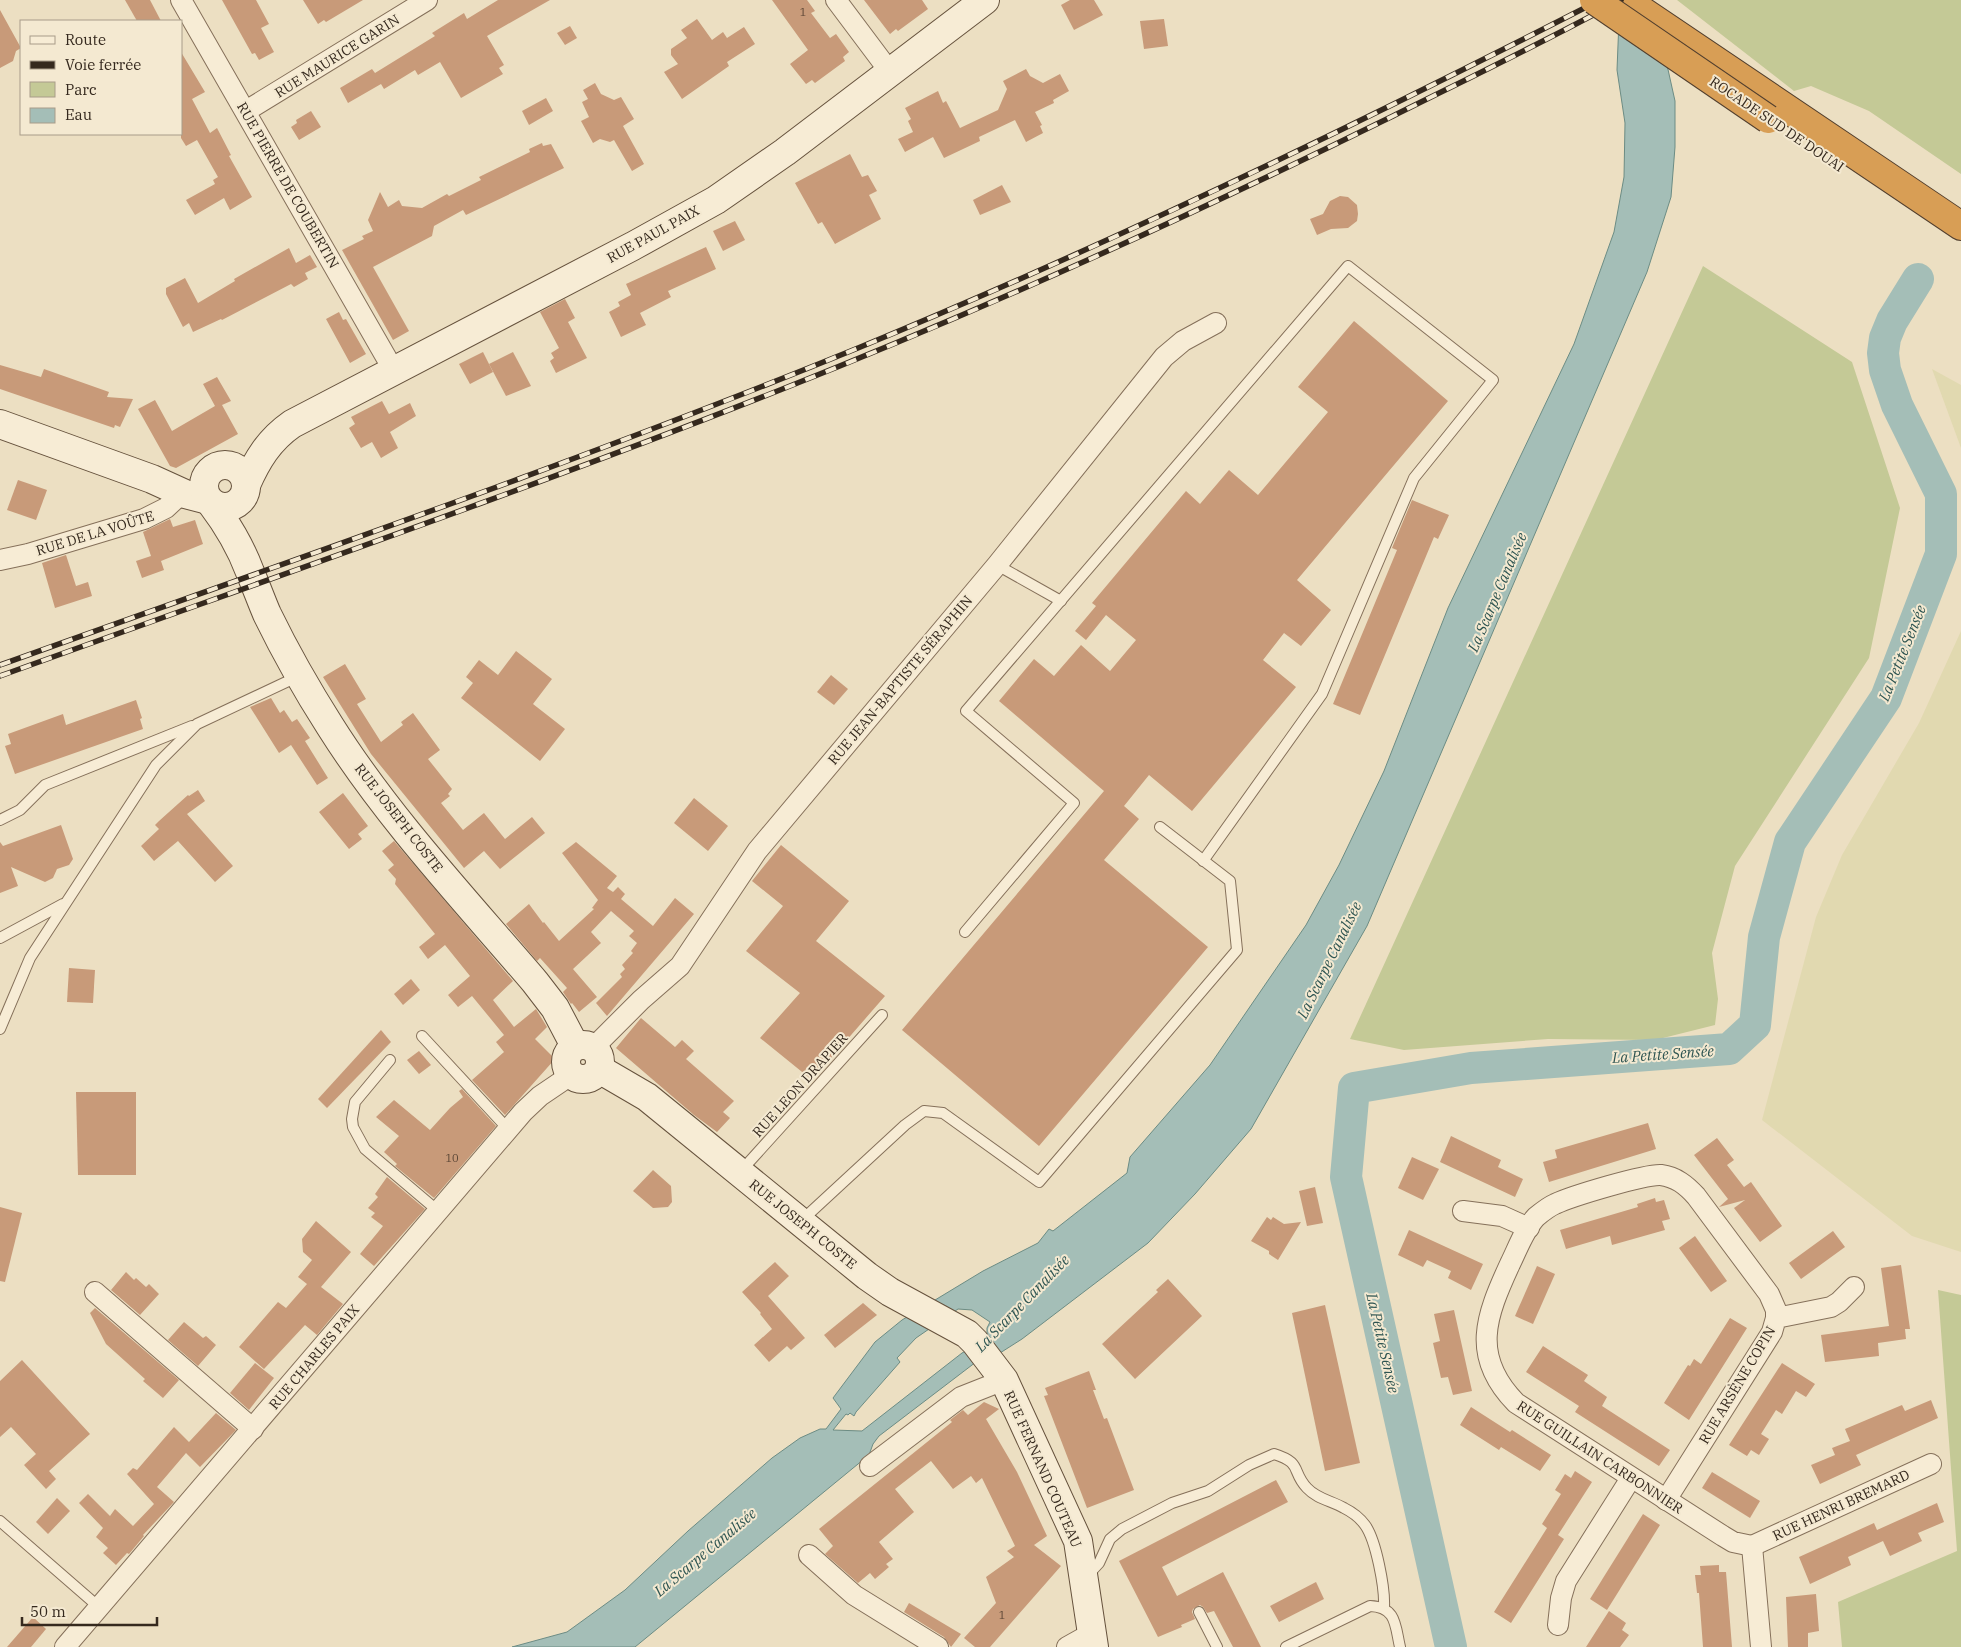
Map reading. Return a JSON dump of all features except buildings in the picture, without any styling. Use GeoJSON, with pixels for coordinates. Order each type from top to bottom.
{"type":"FeatureCollection","features":[{"type":"Feature","properties":{"kind":"highway","name":"ROCADE SUD DE DOUAI"},"geometry":{"type":"LineString","coordinates":[[1594,0],[1961,226]]}},
{"type":"Feature","properties":{"kind":"highway","name":"ROCADE SUD DE DOUAI"},"geometry":{"type":"LineString","coordinates":[[1626,0],[1773,111],[1961,245]]}},
{"type":"Feature","properties":{"kind":"street","name":"RUE PIERRE DE COUBERTIN"},"geometry":{"type":"LineString","coordinates":[[181,0],[394,371]]}},
{"type":"Feature","properties":{"kind":"street","name":"RUE MAURICE GARIN"},"geometry":{"type":"LineString","coordinates":[[246,111],[427,0]]}},
{"type":"Feature","properties":{"kind":"street"},"geometry":{"type":"LineString","coordinates":[[836,0],[890,72]]}},
{"type":"Feature","properties":{"kind":"street","name":"RUE PAUL PAIX"},"geometry":{"type":"LineString","coordinates":[[152,479],[177,480],[215,468],[270,433],[292,424],[646,240],[709,203],[765,166],[986,0]]}},
{"type":"Feature","properties":{"kind":"street","name":"RUE JEAN-BAPTISTE SÉRAPHIN"},"geometry":{"type":"LineString","coordinates":[[589,1055],[641,1000],[680,966],[757,851],[997,565],[1164,357],[1183,341],[1216,323]]}},
{"type":"Feature","properties":{"kind":"street"},"geometry":{"type":"LineString","coordinates":[[0,424],[152,479],[182,493],[220,507],[237,504],[244,491],[243,476],[238,469],[230,466],[215,468],[203,483],[204,492],[210,502]]}},
{"type":"Feature","properties":{"kind":"street","name":"RUE PAUL PAIX"},"geometry":{"type":"LineString","coordinates":[[244,491],[258,458],[280,432],[292,424]]}},
{"type":"Feature","properties":{"kind":"street","name":"RUE JOSEPH COSTE"},"geometry":{"type":"LineString","coordinates":[[244,491],[244,532],[250,571]]}},
{"type":"Feature","properties":{"kind":"street","name":"RUE DE LA VOÛTE"},"geometry":{"type":"LineString","coordinates":[[0,560],[28,554],[144,519],[166,508],[182,493]]}},
{"type":"Feature","properties":{"kind":"street","name":"RUE JOSEPH COSTE"},"geometry":{"type":"LineString","coordinates":[[210,502],[228,527],[250,571],[266,612],[300,676],[366,779],[402,825],[535,982],[589,1055],[647,1097],[867,1276],[967,1334],[976,1342],[999,1374]]}},
{"type":"Feature","properties":{"kind":"street"},"geometry":{"type":"LineString","coordinates":[[570,1075],[566,1066],[566,1057],[589,1055]]}},
{"type":"Feature","properties":{"kind":"street","name":"RUE CHARLES PAIX"},"geometry":{"type":"LineString","coordinates":[[65,1647],[508,1129],[532,1103],[570,1075]]}},
{"type":"Feature","properties":{"kind":"street","name":"RUE GUILLAIN CARBONNIER"},"geometry":{"type":"LineString","coordinates":[[1752,1546],[1729,1540],[1516,1403],[1503,1389],[1492,1366],[1486,1342],[1488,1318],[1496,1294],[1535,1218],[1562,1202],[1650,1176],[1660,1175],[1676,1179],[1696,1196],[1769,1294],[1773,1302],[1776,1318]]}},
{"type":"Feature","properties":{"kind":"street"},"geometry":{"type":"LineString","coordinates":[[1463,1211],[1502,1216],[1529,1228]]}},
{"type":"Feature","properties":{"kind":"street","name":"RUE ARSÈNE COPIN"},"geometry":{"type":"LineString","coordinates":[[1666,1500],[1772,1332],[1776,1318],[1831,1307],[1854,1287]]}},
{"type":"Feature","properties":{"kind":"street"},"geometry":{"type":"LineString","coordinates":[[94,1292],[253,1428]]}},
{"type":"Feature","properties":{"kind":"street"},"geometry":{"type":"LineString","coordinates":[[870,1466],[961,1397],[999,1374]]}},
{"type":"Feature","properties":{"kind":"street","name":"RUE FERNAND COUTEAU"},"geometry":{"type":"LineString","coordinates":[[999,1374],[1078,1541],[1093,1640]]}},
{"type":"Feature","properties":{"kind":"street","name":"RUE HENRI BREMARD"},"geometry":{"type":"LineString","coordinates":[[1752,1546],[1931,1464]]}},
{"type":"Feature","properties":{"kind":"street"},"geometry":{"type":"LineString","coordinates":[[1558,1626],[1561,1598],[1566,1581],[1631,1478]]}},
{"type":"Feature","properties":{"kind":"street"},"geometry":{"type":"LineString","coordinates":[[1752,1546],[1761,1647]]}},
{"type":"Feature","properties":{"kind":"street"},"geometry":{"type":"LineString","coordinates":[[810,1555],[854,1595],[938,1647]]}},
{"type":"Feature","properties":{"kind":"street"},"geometry":{"type":"LineString","coordinates":[[1067,1647],[1093,1640]]}},
{"type":"Feature","properties":{"kind":"lane"},"geometry":{"type":"LineString","coordinates":[[965,932],[1074,803],[966,711],[1348,266],[1493,380],[1414,478],[1322,694],[1203,860]]}},
{"type":"Feature","properties":{"kind":"lane"},"geometry":{"type":"LineString","coordinates":[[997,565],[1061,601]]}},
{"type":"Feature","properties":{"kind":"lane"},"geometry":{"type":"LineString","coordinates":[[0,820],[20,810],[45,785],[197,724],[300,676]]}},
{"type":"Feature","properties":{"kind":"lane"},"geometry":{"type":"LineString","coordinates":[[0,1029],[30,958],[64,904],[156,765],[197,724]]}},
{"type":"Feature","properties":{"kind":"lane"},"geometry":{"type":"LineString","coordinates":[[800,1222],[905,1125],[924,1111],[943,1113],[1039,1182],[1238,950],[1230,881],[1160,827]]}},
{"type":"Feature","properties":{"kind":"lane"},"geometry":{"type":"LineString","coordinates":[[0,938],[64,904]]}},
{"type":"Feature","properties":{"kind":"lane","name":"RUE LEON DRAPIER"},"geometry":{"type":"LineString","coordinates":[[740,1173],[882,1015]]}},
{"type":"Feature","properties":{"kind":"lane"},"geometry":{"type":"LineString","coordinates":[[422,1036],[508,1129]]}},
{"type":"Feature","properties":{"kind":"lane"},"geometry":{"type":"LineString","coordinates":[[390,1060],[355,1102],[352,1119],[353,1127],[365,1149],[438,1211]]}},
{"type":"Feature","properties":{"kind":"lane"},"geometry":{"type":"LineString","coordinates":[[1085,1578],[1099,1563],[1110,1539],[1122,1529],[1172,1503],[1208,1491],[1249,1465],[1274,1454],[1285,1457],[1294,1464],[1306,1487],[1314,1495],[1344,1507],[1357,1516],[1366,1526],[1374,1548],[1384,1592],[1384,1608]]}},
{"type":"Feature","properties":{"kind":"lane"},"geometry":{"type":"LineString","coordinates":[[0,1521],[100,1608]]}},
{"type":"Feature","properties":{"kind":"lane"},"geometry":{"type":"LineString","coordinates":[[1286,1647],[1370,1606],[1384,1608],[1389,1611],[1393,1617],[1400,1647]]}},
{"type":"Feature","properties":{"kind":"lane"},"geometry":{"type":"LineString","coordinates":[[1199,1612],[1217,1647]]}},
{"type":"Feature","properties":{"kind":"shaded area"},"geometry":{"type":"Polygon","coordinates":[[[1932,369],[1961,385],[1961,448],[1932,369]]]}},
{"type":"Feature","properties":{"kind":"shaded area"},"geometry":{"type":"Polygon","coordinates":[[[1961,631],[1961,1252],[1912,1236],[1762,1120],[1816,917],[1842,855],[1919,723],[1961,631]]]}},
{"type":"Feature","properties":{"kind":"green space"},"geometry":{"type":"Polygon","coordinates":[[[1677,0],[1961,0],[1961,174],[1869,111],[1811,86],[1794,91],[1677,0]]]}},
{"type":"Feature","properties":{"kind":"green space"},"geometry":{"type":"Polygon","coordinates":[[[1703,266],[1852,362],[1900,508],[1869,658],[1735,866],[1712,953],[1718,999],[1715,1025],[1655,1040],[1548,1039],[1404,1050],[1350,1039],[1703,266]]]}},
{"type":"Feature","properties":{"kind":"green space"},"geometry":{"type":"Polygon","coordinates":[[[1938,1290],[1961,1295],[1961,1647],[1842,1647],[1838,1602],[1957,1551],[1938,1290]]]}},
{"type":"Feature","properties":{"kind":"water","name":"La Scarpe Canalisée"},"geometry":{"type":"Polygon","coordinates":[[[1619,20],[1667,65],[1675,101],[1675,147],[1671,197],[1647,272],[1367,926],[1251,1129],[1195,1194],[1148,1243],[1022,1339],[1000,1353],[993,1349],[879,1436],[873,1444],[869,1455],[635,1647],[512,1647],[567,1632],[625,1590],[688,1531],[772,1458],[800,1438],[820,1429],[826,1429],[841,1409],[833,1398],[875,1342],[902,1320],[983,1271],[1038,1243],[1049,1229],[1053,1231],[1127,1173],[1130,1157],[1210,1065],[1306,925],[1339,865],[1384,771],[1448,608],[1574,344],[1614,232],[1624,177],[1625,123],[1617,70],[1619,20]],[[958,1309],[916,1338],[897,1358],[900,1362],[854,1416],[850,1413],[846,1414],[833,1430],[862,1431],[962,1353],[987,1340],[987,1328],[990,1322],[972,1310],[958,1309]]]}},
{"type":"Feature","properties":{"kind":"waterway","name":"La Petite Sensée"},"geometry":{"type":"LineString","coordinates":[[1451,1647],[1346,1177],[1354,1088],[1471,1068],[1729,1049],[1755,1025],[1764,937],[1790,842],[1886,698],[1941,554],[1941,494],[1897,405],[1885,370],[1883,353],[1885,338],[1892,321],[1918,279]]}},
{"type":"Feature","properties":{"kind":"railway"},"geometry":{"type":"LineString","coordinates":[[0,665],[538,472],[858,348],[1046,267],[1233,182],[1600,0]]}},
{"type":"Feature","properties":{"kind":"railway"},"geometry":{"type":"LineString","coordinates":[[0,676],[391,536],[683,428],[935,327],[1166,225],[1242,189],[1479,73],[1621,0]]}}]}
